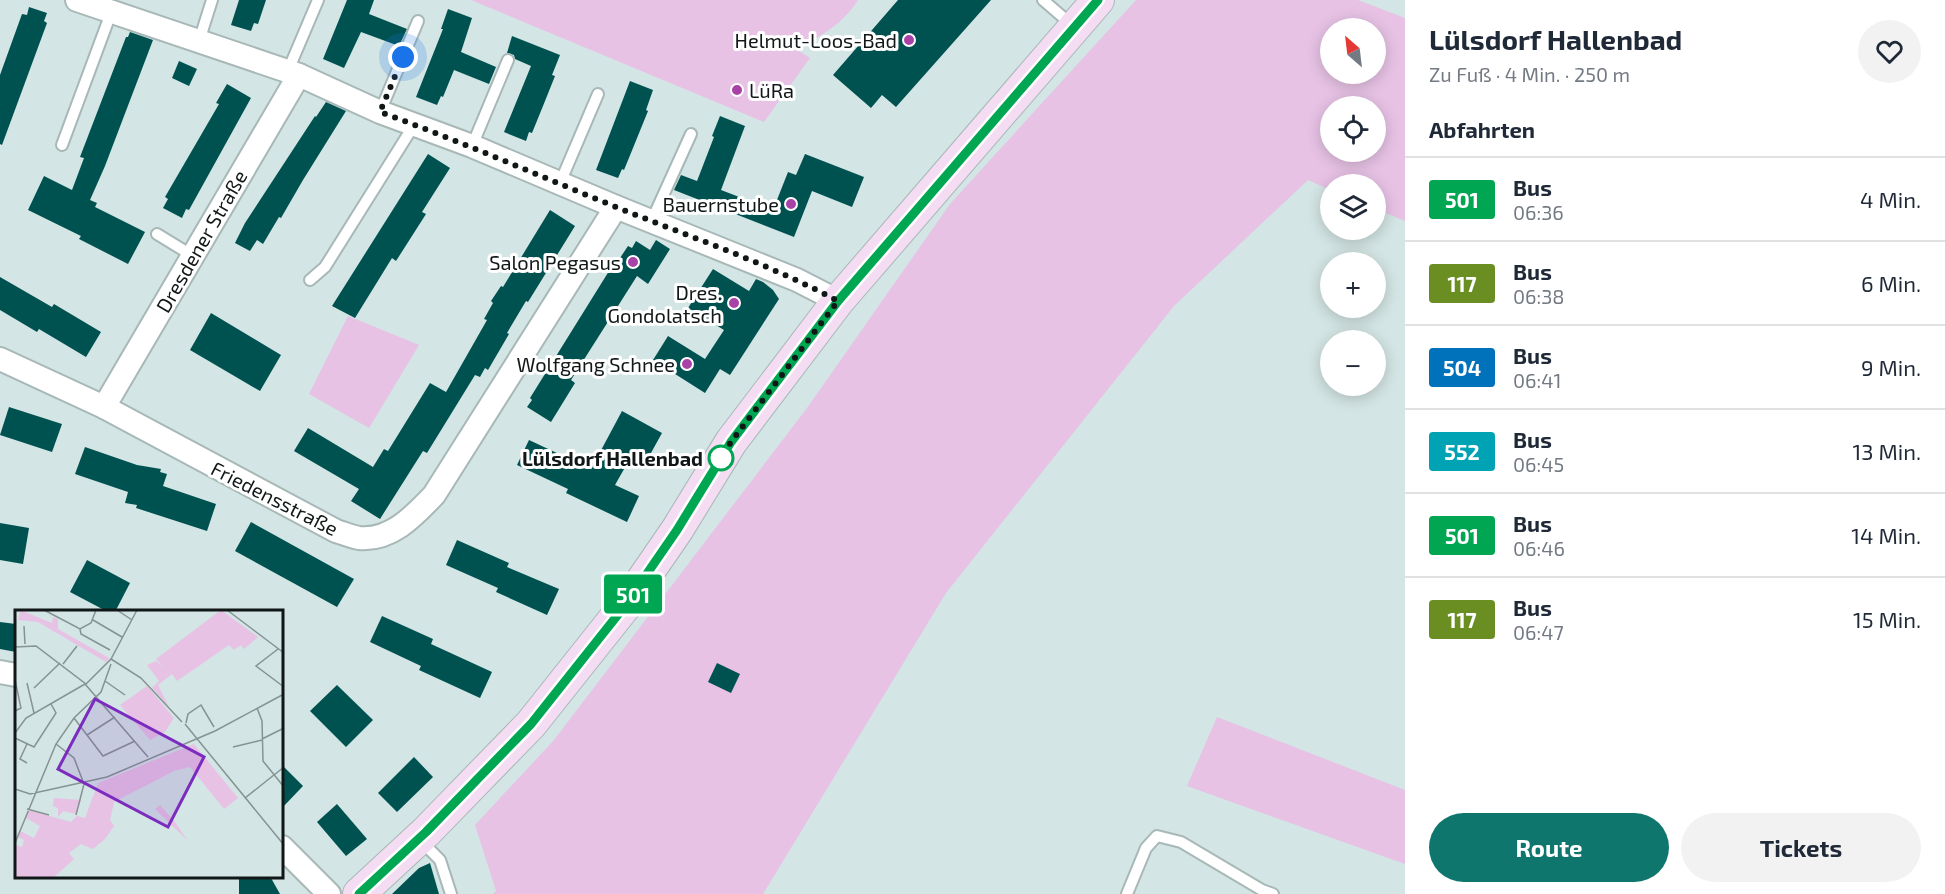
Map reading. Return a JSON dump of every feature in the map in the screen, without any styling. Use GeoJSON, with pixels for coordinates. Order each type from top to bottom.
{"type":"FeatureCollection","features":[{"type":"Feature","properties":{"kind":"street"},"geometry":{"type":"LineString","coordinates":[[77,0],[108,8],[293,74],[380,112],[472,146],[798,280],[838,301]]}},
{"type":"Feature","properties":{"kind":"street"},"geometry":{"type":"LineString","coordinates":[[358,894],[419,838],[531,724],[624,607],[677,530],[731,442],[838,301],[1098,0]]}},
{"type":"Feature","properties":{"kind":"street","name":"Dresdener Straße"},"geometry":{"type":"LineString","coordinates":[[104,407],[193,256],[293,74]]}},
{"type":"Feature","properties":{"kind":"street","name":"Friedensstraße"},"geometry":{"type":"LineString","coordinates":[[0,359],[104,407],[336,531],[359,538],[381,536],[409,522],[434,495],[616,207]]}},
{"type":"Feature","properties":{"kind":"street"},"geometry":{"type":"LineString","coordinates":[[0,672],[15,675]]}},
{"type":"Feature","properties":{"kind":"street"},"geometry":{"type":"LineString","coordinates":[[284,849],[329,894]]}},
{"type":"Feature","properties":{"kind":"lane"},"geometry":{"type":"LineString","coordinates":[[199,41],[212,0]]}},
{"type":"Feature","properties":{"kind":"lane"},"geometry":{"type":"LineString","coordinates":[[293,74],[318,0]]}},
{"type":"Feature","properties":{"kind":"lane"},"geometry":{"type":"LineString","coordinates":[[1042,0],[1075,27]]}},
{"type":"Feature","properties":{"kind":"lane"},"geometry":{"type":"LineString","coordinates":[[62,145],[108,8]]}},
{"type":"Feature","properties":{"kind":"lane"},"geometry":{"type":"LineString","coordinates":[[380,112],[418,21]]}},
{"type":"Feature","properties":{"kind":"lane"},"geometry":{"type":"LineString","coordinates":[[472,146],[508,60]]}},
{"type":"Feature","properties":{"kind":"lane"},"geometry":{"type":"LineString","coordinates":[[560,183],[598,94]]}},
{"type":"Feature","properties":{"kind":"lane"},"geometry":{"type":"LineString","coordinates":[[310,280],[325,267],[414,125]]}},
{"type":"Feature","properties":{"kind":"lane"},"geometry":{"type":"LineString","coordinates":[[652,220],[691,134]]}},
{"type":"Feature","properties":{"kind":"lane"},"geometry":{"type":"LineString","coordinates":[[157,234],[193,256]]}},
{"type":"Feature","properties":{"kind":"lane"},"geometry":{"type":"LineString","coordinates":[[1127,894],[1146,848],[1157,836],[1181,842],[1273,894]]}},
{"type":"Feature","properties":{"kind":"lane"},"geometry":{"type":"LineString","coordinates":[[419,838],[440,860],[451,894]]}},
{"type":"Feature","properties":{"kind":"shaded area","name":"LüRa"},"geometry":{"type":"Polygon","coordinates":[[[471,0],[858,0],[838,23],[796,49],[810,58],[764,122],[471,0]]]}},
{"type":"Feature","properties":{"kind":"shaded area"},"geometry":{"type":"Polygon","coordinates":[[[1136,0],[1358,0],[1405,18],[1405,221],[1386,213],[1386,174],[1320,174],[1320,185],[1308,180],[1174,306],[946,593],[763,894],[493,894],[496,891],[475,825],[554,740],[807,408],[950,204],[1136,0]]]}},
{"type":"Feature","properties":{"kind":"shaded area"},"geometry":{"type":"Polygon","coordinates":[[[348,316],[419,345],[369,428],[309,394],[348,316]]]}},
{"type":"Feature","properties":{"kind":"shaded area"},"geometry":{"type":"Polygon","coordinates":[[[1217,717],[1405,790],[1405,864],[1187,786],[1217,717]]]}},
{"type":"Feature","properties":{"kind":"building"},"geometry":{"type":"Polygon","coordinates":[[[239,0],[266,0],[258,24],[254,23],[251,31],[231,25],[239,0]]]}},
{"type":"Feature","properties":{"kind":"building"},"geometry":{"type":"Polygon","coordinates":[[[347,0],[374,0],[369,14],[407,29],[399,46],[361,32],[344,68],[323,59],[347,0]]]}},
{"type":"Feature","properties":{"kind":"building","name":"Helmut-Loos-Bad"},"geometry":{"type":"Polygon","coordinates":[[[898,0],[991,0],[896,107],[882,95],[871,108],[833,75],[898,0]]]}},
{"type":"Feature","properties":{"kind":"building"},"geometry":{"type":"Polygon","coordinates":[[[29,7],[47,13],[44,21],[47,23],[2,145],[0,144],[0,75],[22,14],[27,15],[29,7]]]}},
{"type":"Feature","properties":{"kind":"building"},"geometry":{"type":"Polygon","coordinates":[[[448,9],[472,18],[461,52],[496,67],[489,84],[454,70],[443,97],[441,96],[437,105],[416,97],[443,29],[441,29],[448,9]]]}},
{"type":"Feature","properties":{"kind":"building"},"geometry":{"type":"Polygon","coordinates":[[[130,32],[153,40],[90,200],[97,203],[95,207],[145,232],[128,264],[79,239],[81,236],[28,210],[44,176],[72,190],[84,158],[80,157],[126,37],[130,32]]]}},
{"type":"Feature","properties":{"kind":"building"},"geometry":{"type":"Polygon","coordinates":[[[512,36],[560,55],[552,75],[555,76],[532,133],[529,132],[526,141],[504,132],[531,66],[507,53],[512,36]]]}},
{"type":"Feature","properties":{"kind":"building"},"geometry":{"type":"Polygon","coordinates":[[[179,61],[197,69],[189,86],[172,78],[179,61]]]}},
{"type":"Feature","properties":{"kind":"building"},"geometry":{"type":"Polygon","coordinates":[[[630,81],[653,90],[646,110],[648,111],[624,170],[622,169],[618,178],[596,170],[630,81]]]}},
{"type":"Feature","properties":{"kind":"building"},"geometry":{"type":"Polygon","coordinates":[[[227,84],[251,98],[189,210],[186,209],[182,218],[163,208],[168,199],[165,197],[219,104],[216,103],[227,84]]]}},
{"type":"Feature","properties":{"kind":"building"},"geometry":{"type":"Polygon","coordinates":[[[326,102],[346,111],[281,218],[279,217],[263,244],[257,240],[250,251],[235,243],[245,223],[326,102]]]}},
{"type":"Feature","properties":{"kind":"building"},"geometry":{"type":"Polygon","coordinates":[[[720,116],[745,126],[721,190],[773,210],[788,172],[796,175],[805,154],[864,177],[852,207],[812,191],[794,237],[674,190],[681,175],[697,181],[720,116]]]}},
{"type":"Feature","properties":{"kind":"building"},"geometry":{"type":"Polygon","coordinates":[[[428,154],[450,168],[422,212],[426,214],[396,261],[392,258],[355,318],[332,306],[428,154]]]}},
{"type":"Feature","properties":{"kind":"building"},"geometry":{"type":"Polygon","coordinates":[[[550,210],[575,226],[528,302],[526,301],[488,370],[485,368],[480,377],[475,375],[427,453],[423,451],[380,519],[351,501],[359,489],[294,451],[308,428],[373,467],[384,449],[388,451],[430,383],[446,392],[487,320],[484,319],[493,303],[491,301],[501,286],[503,287],[550,210]]]}},
{"type":"Feature","properties":{"kind":"building"},"geometry":{"type":"Polygon","coordinates":[[[656,240],[670,249],[648,284],[637,276],[571,380],[575,383],[551,422],[527,407],[532,400],[530,398],[614,263],[616,264],[628,246],[632,248],[636,241],[650,250],[656,240]]]}},
{"type":"Feature","properties":{"kind":"building"},"geometry":{"type":"Polygon","coordinates":[[[713,269],[749,291],[756,279],[763,282],[779,299],[730,375],[720,369],[705,393],[653,360],[668,336],[705,359],[724,330],[688,308],[713,269]]]}},
{"type":"Feature","properties":{"kind":"building"},"geometry":{"type":"Polygon","coordinates":[[[0,277],[52,307],[54,304],[101,332],[86,357],[39,329],[37,332],[0,310],[0,277]]]}},
{"type":"Feature","properties":{"kind":"building"},"geometry":{"type":"Polygon","coordinates":[[[211,313],[281,355],[260,391],[190,350],[211,313]]]}},
{"type":"Feature","properties":{"kind":"building"},"geometry":{"type":"Polygon","coordinates":[[[9,407],[62,424],[52,452],[0,435],[9,407]]]}},
{"type":"Feature","properties":{"kind":"building"},"geometry":{"type":"Polygon","coordinates":[[[622,411],[662,433],[646,462],[632,455],[615,485],[639,496],[627,522],[566,493],[568,489],[517,465],[529,440],[591,469],[622,411]]]}},
{"type":"Feature","properties":{"kind":"building"},"geometry":{"type":"Polygon","coordinates":[[[85,447],[137,465],[161,469],[160,472],[167,474],[163,486],[216,504],[207,531],[136,508],[137,505],[125,503],[128,492],[75,474],[85,447]]]}},
{"type":"Feature","properties":{"kind":"building"},"geometry":{"type":"Polygon","coordinates":[[[251,522],[354,579],[337,607],[235,551],[251,522]]]}},
{"type":"Feature","properties":{"kind":"building"},"geometry":{"type":"Polygon","coordinates":[[[0,523],[29,528],[23,564],[0,560],[0,523]]]}},
{"type":"Feature","properties":{"kind":"building"},"geometry":{"type":"Polygon","coordinates":[[[457,540],[509,563],[507,567],[559,589],[547,615],[496,592],[498,588],[446,565],[457,540]]]}},
{"type":"Feature","properties":{"kind":"building"},"geometry":{"type":"Polygon","coordinates":[[[87,560],[130,583],[116,610],[104,610],[70,592],[87,560]]]}},
{"type":"Feature","properties":{"kind":"building"},"geometry":{"type":"Polygon","coordinates":[[[382,616],[433,639],[431,644],[492,672],[480,698],[419,670],[421,666],[370,642],[382,616]]]}},
{"type":"Feature","properties":{"kind":"building"},"geometry":{"type":"Polygon","coordinates":[[[0,622],[15,624],[15,652],[0,649],[0,622]]]}},
{"type":"Feature","properties":{"kind":"building"},"geometry":{"type":"Polygon","coordinates":[[[717,663],[740,674],[731,693],[708,682],[717,663]]]}},
{"type":"Feature","properties":{"kind":"building"},"geometry":{"type":"Polygon","coordinates":[[[337,685],[373,720],[346,747],[310,711],[337,685]]]}},
{"type":"Feature","properties":{"kind":"building"},"geometry":{"type":"Polygon","coordinates":[[[414,757],[433,777],[397,812],[378,793],[414,757]]]}},
{"type":"Feature","properties":{"kind":"building"},"geometry":{"type":"Polygon","coordinates":[[[284,767],[303,786],[284,806],[284,767]]]}},
{"type":"Feature","properties":{"kind":"building"},"geometry":{"type":"Polygon","coordinates":[[[337,804],[367,839],[346,856],[317,822],[337,804]]]}},
{"type":"Feature","properties":{"kind":"building"},"geometry":{"type":"Polygon","coordinates":[[[430,863],[439,894],[392,894],[419,868],[430,863]]]}},
{"type":"Feature","properties":{"kind":"building"},"geometry":{"type":"Polygon","coordinates":[[[239,879],[272,879],[280,894],[239,894],[239,879]]]}},
{"type":"Feature","properties":{"kind":"bus line","name":"501"},"geometry":{"type":"LineString","coordinates":[[359,894],[426,832],[531,724],[560,690],[624,607],[677,530],[731,442],[838,301],[1098,0]]}},
{"type":"Feature","properties":{"kind":"place","name":"Helmut-Loos-Bad"},"geometry":{"type":"Point","coordinates":[909,40]}},
{"type":"Feature","properties":{"kind":"place","name":"LüRa"},"geometry":{"type":"Point","coordinates":[737,90]}},
{"type":"Feature","properties":{"kind":"place","name":"Bauernstube"},"geometry":{"type":"Point","coordinates":[791,204]}},
{"type":"Feature","properties":{"kind":"place","name":"Salon Pegasus"},"geometry":{"type":"Point","coordinates":[633,262]}},
{"type":"Feature","properties":{"kind":"place","name":"Dres. Gondolatsch"},"geometry":{"type":"Point","coordinates":[734,303]}},
{"type":"Feature","properties":{"kind":"place","name":"Wolfgang Schnee"},"geometry":{"type":"Point","coordinates":[687,364]}},
{"type":"Feature","properties":{"kind":"place","name":"Lülsdorf Hallenbad"},"geometry":{"type":"Point","coordinates":[721,458]}},
{"type":"Feature","properties":{"kind":"route"},"geometry":{"type":"LineString","coordinates":[[403,57],[380,112],[472,146],[798,280],[838,301],[719,461],[721,458]]}}]}
